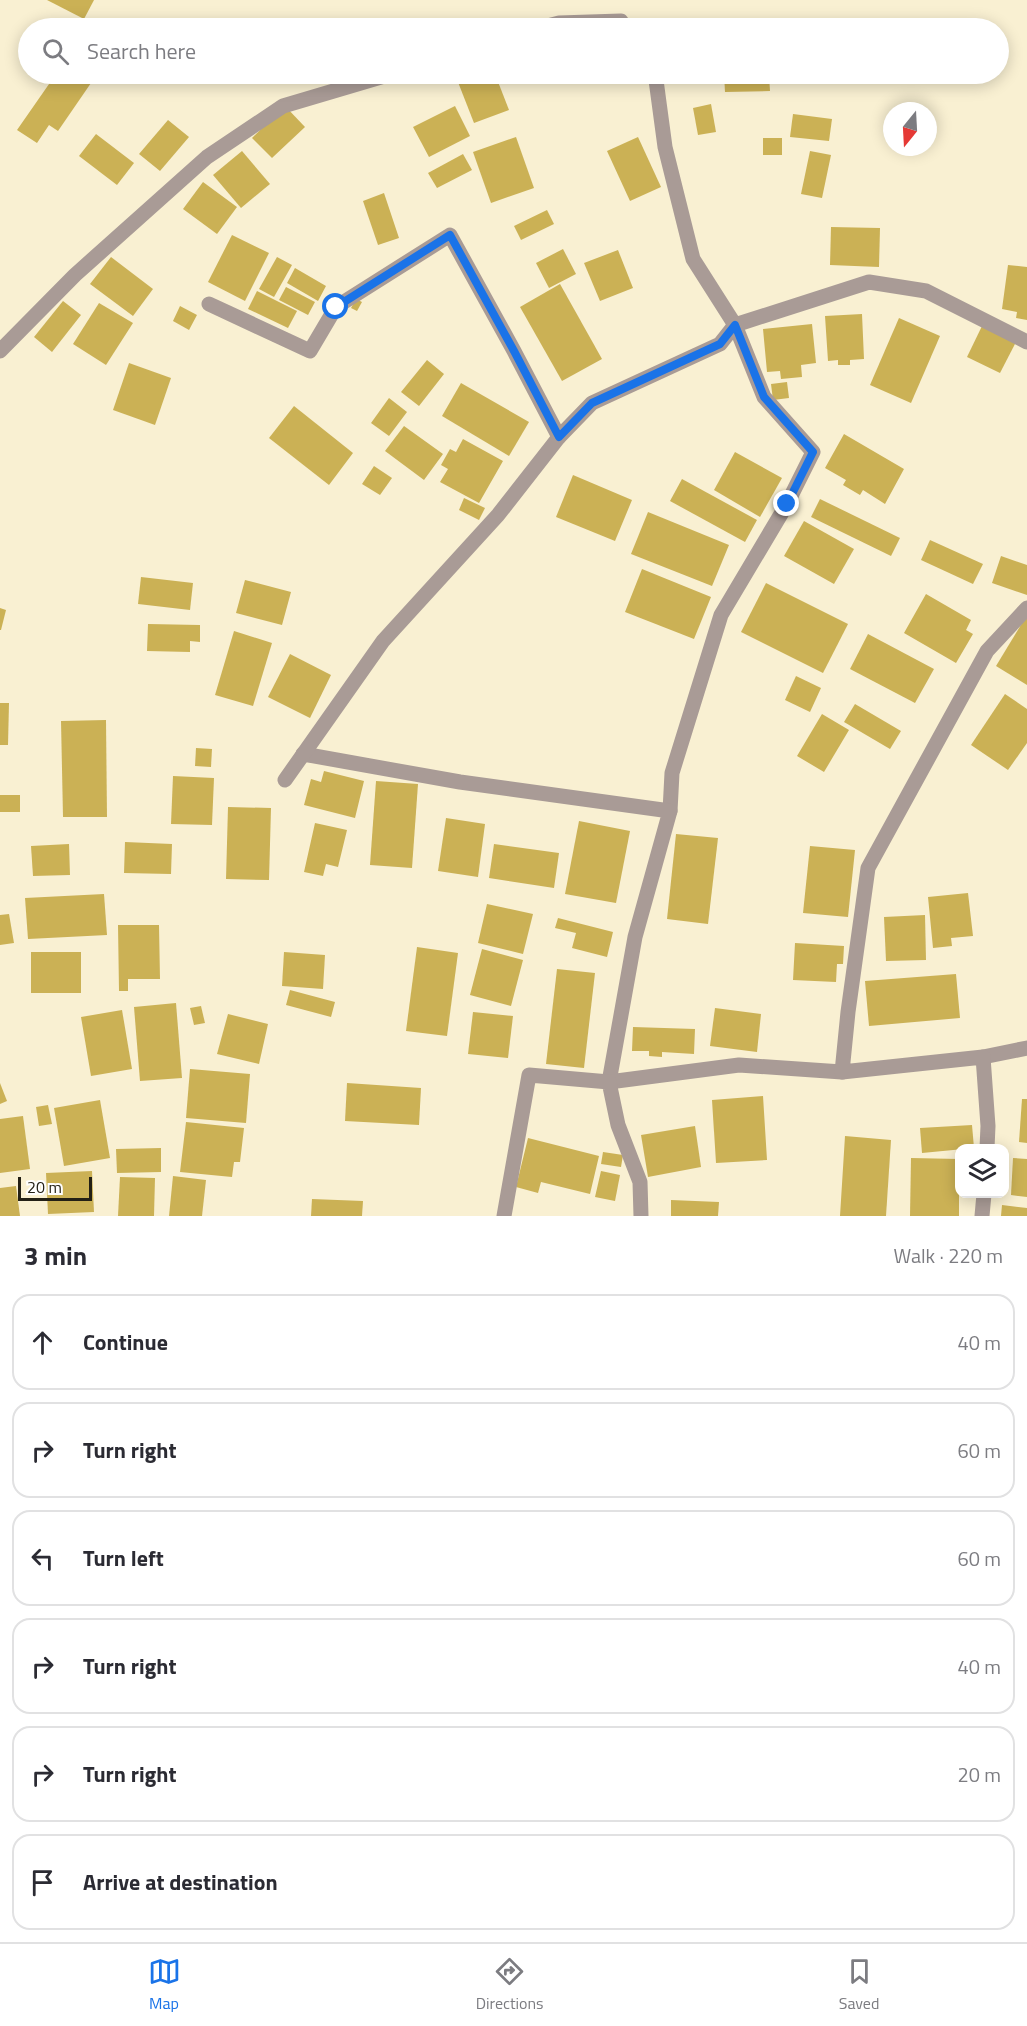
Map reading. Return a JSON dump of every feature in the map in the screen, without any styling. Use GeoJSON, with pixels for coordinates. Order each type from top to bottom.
{"type":"FeatureCollection","features":[{"type":"Feature","properties":{"kind":"street"},"geometry":{"type":"LineString","coordinates":[[0,351],[75,274],[207,157],[283,106],[357,84]]}},
{"type":"Feature","properties":{"kind":"street"},"geometry":{"type":"LineString","coordinates":[[641,1216],[640,1182],[618,1125],[609,1082],[634,937],[670,811],[672,773],[721,615],[787,504],[813,452],[764,397],[735,325],[693,260],[665,147],[657,84]]}},
{"type":"Feature","properties":{"kind":"street"},"geometry":{"type":"LineString","coordinates":[[209,304],[310,351],[336,307],[450,235],[559,437]]}},
{"type":"Feature","properties":{"kind":"street"},"geometry":{"type":"LineString","coordinates":[[285,780],[383,642],[498,514],[559,437],[592,403],[720,344],[735,325],[869,282],[926,291],[1027,342]]}},
{"type":"Feature","properties":{"kind":"street"},"geometry":{"type":"LineString","coordinates":[[842,1072],[868,868],[987,651],[1027,608]]}},
{"type":"Feature","properties":{"kind":"street"},"geometry":{"type":"LineString","coordinates":[[303,754],[460,782],[670,811]]}},
{"type":"Feature","properties":{"kind":"street"},"geometry":{"type":"LineString","coordinates":[[504,1216],[529,1075],[609,1082],[739,1065],[842,1072],[983,1056],[1027,1048]]}},
{"type":"Feature","properties":{"kind":"street"},"geometry":{"type":"LineString","coordinates":[[983,1056],[987,1144]]}},
{"type":"Feature","properties":{"kind":"street"},"geometry":{"type":"LineString","coordinates":[[982,1216],[984,1198]]}},
{"type":"Feature","properties":{"kind":"building"},"geometry":{"type":"Polygon","coordinates":[[[47,0],[94,0],[85,18],[47,0]]]}},
{"type":"Feature","properties":{"kind":"building"},"geometry":{"type":"Polygon","coordinates":[[[49,84],[90,84],[58,131],[49,125],[37,143],[17,130],[49,84]]]}},
{"type":"Feature","properties":{"kind":"building"},"geometry":{"type":"Polygon","coordinates":[[[459,84],[499,84],[509,110],[474,123],[459,84]]]}},
{"type":"Feature","properties":{"kind":"building"},"geometry":{"type":"Polygon","coordinates":[[[725,84],[770,84],[770,91],[725,92],[725,84]]]}},
{"type":"Feature","properties":{"kind":"building"},"geometry":{"type":"Polygon","coordinates":[[[711,104],[716,132],[698,135],[693,108],[711,104]]]}},
{"type":"Feature","properties":{"kind":"building"},"geometry":{"type":"Polygon","coordinates":[[[285,106],[305,127],[272,158],[252,138],[285,106]]]}},
{"type":"Feature","properties":{"kind":"building"},"geometry":{"type":"Polygon","coordinates":[[[455,106],[470,136],[429,157],[413,127],[455,106]]]}},
{"type":"Feature","properties":{"kind":"building"},"geometry":{"type":"Polygon","coordinates":[[[793,114],[832,119],[829,141],[790,137],[793,114]]]}},
{"type":"Feature","properties":{"kind":"building"},"geometry":{"type":"Polygon","coordinates":[[[168,120],[189,137],[160,171],[139,154],[168,120]]]}},
{"type":"Feature","properties":{"kind":"building"},"geometry":{"type":"Polygon","coordinates":[[[96,134],[134,163],[117,185],[79,156],[96,134]]]}},
{"type":"Feature","properties":{"kind":"building"},"geometry":{"type":"Polygon","coordinates":[[[516,137],[534,188],[491,203],[473,152],[516,137]]]}},
{"type":"Feature","properties":{"kind":"building"},"geometry":{"type":"Polygon","coordinates":[[[638,137],[661,187],[630,201],[607,151],[638,137]]]}},
{"type":"Feature","properties":{"kind":"building"},"geometry":{"type":"Polygon","coordinates":[[[763,138],[782,138],[782,155],[763,155],[763,138]]]}},
{"type":"Feature","properties":{"kind":"building"},"geometry":{"type":"Polygon","coordinates":[[[242,151],[270,184],[241,208],[213,175],[242,151]]]}},
{"type":"Feature","properties":{"kind":"building"},"geometry":{"type":"Polygon","coordinates":[[[810,151],[831,155],[822,198],[801,194],[810,151]]]}},
{"type":"Feature","properties":{"kind":"building"},"geometry":{"type":"Polygon","coordinates":[[[463,154],[472,170],[437,188],[428,173],[463,154]]]}},
{"type":"Feature","properties":{"kind":"building"},"geometry":{"type":"Polygon","coordinates":[[[203,182],[237,207],[217,234],[183,209],[203,182]]]}},
{"type":"Feature","properties":{"kind":"building"},"geometry":{"type":"Polygon","coordinates":[[[384,193],[399,238],[378,245],[363,201],[384,193]]]}},
{"type":"Feature","properties":{"kind":"building"},"geometry":{"type":"Polygon","coordinates":[[[547,210],[554,224],[521,240],[514,226],[547,210]]]}},
{"type":"Feature","properties":{"kind":"building"},"geometry":{"type":"Polygon","coordinates":[[[831,227],[880,228],[879,267],[830,265],[831,227]]]}},
{"type":"Feature","properties":{"kind":"building"},"geometry":{"type":"Polygon","coordinates":[[[232,235],[269,253],[245,301],[208,282],[232,235]]]}},
{"type":"Feature","properties":{"kind":"building"},"geometry":{"type":"Polygon","coordinates":[[[563,249],[576,274],[549,288],[536,263],[563,249]]]}},
{"type":"Feature","properties":{"kind":"building"},"geometry":{"type":"Polygon","coordinates":[[[618,250],[633,288],[600,301],[584,263],[618,250]]]}},
{"type":"Feature","properties":{"kind":"building"},"geometry":{"type":"Polygon","coordinates":[[[111,257],[153,289],[133,316],[90,284],[111,257]]]}},
{"type":"Feature","properties":{"kind":"building"},"geometry":{"type":"Polygon","coordinates":[[[277,257],[292,265],[274,297],[259,289],[277,257]]]}},
{"type":"Feature","properties":{"kind":"building"},"geometry":{"type":"Polygon","coordinates":[[[1008,265],[1027,267],[1027,320],[1016,318],[1017,312],[1002,309],[1008,265]]]}},
{"type":"Feature","properties":{"kind":"building"},"geometry":{"type":"Polygon","coordinates":[[[295,268],[326,286],[318,301],[287,283],[295,268]]]}},
{"type":"Feature","properties":{"kind":"building"},"geometry":{"type":"Polygon","coordinates":[[[560,284],[602,359],[562,381],[520,307],[560,284]]]}},
{"type":"Feature","properties":{"kind":"building"},"geometry":{"type":"Polygon","coordinates":[[[286,287],[315,302],[308,315],[279,300],[286,287]]]}},
{"type":"Feature","properties":{"kind":"building"},"geometry":{"type":"Polygon","coordinates":[[[257,291],[297,311],[288,328],[248,309],[257,291]]]}},
{"type":"Feature","properties":{"kind":"building"},"geometry":{"type":"Polygon","coordinates":[[[356,299],[362,302],[357,311],[351,308],[356,299]]]}},
{"type":"Feature","properties":{"kind":"building"},"geometry":{"type":"Polygon","coordinates":[[[63,301],[81,315],[52,352],[34,337],[63,301]]]}},
{"type":"Feature","properties":{"kind":"building"},"geometry":{"type":"Polygon","coordinates":[[[99,303],[133,323],[106,365],[73,344],[99,303]]]}},
{"type":"Feature","properties":{"kind":"building"},"geometry":{"type":"Polygon","coordinates":[[[180,306],[197,315],[189,330],[173,321],[180,306]]]}},
{"type":"Feature","properties":{"kind":"building"},"geometry":{"type":"Polygon","coordinates":[[[862,314],[864,359],[850,360],[850,365],[838,365],[838,360],[828,361],[825,316],[862,314]]]}},
{"type":"Feature","properties":{"kind":"building"},"geometry":{"type":"Polygon","coordinates":[[[899,318],[940,336],[911,403],[870,385],[899,318]]]}},
{"type":"Feature","properties":{"kind":"building"},"geometry":{"type":"Polygon","coordinates":[[[812,324],[816,363],[801,365],[802,377],[781,379],[780,371],[767,372],[763,329],[812,324]]]}},
{"type":"Feature","properties":{"kind":"building"},"geometry":{"type":"Polygon","coordinates":[[[982,326],[1016,342],[1000,373],[967,357],[982,326]]]}},
{"type":"Feature","properties":{"kind":"building"},"geometry":{"type":"Polygon","coordinates":[[[427,360],[444,374],[419,406],[401,392],[427,360]]]}},
{"type":"Feature","properties":{"kind":"building"},"geometry":{"type":"Polygon","coordinates":[[[129,363],[171,378],[155,425],[113,410],[129,363]]]}},
{"type":"Feature","properties":{"kind":"building"},"geometry":{"type":"Polygon","coordinates":[[[787,382],[789,398],[773,400],[771,384],[787,382]]]}},
{"type":"Feature","properties":{"kind":"building"},"geometry":{"type":"Polygon","coordinates":[[[461,383],[529,422],[509,456],[442,416],[461,383]]]}},
{"type":"Feature","properties":{"kind":"building"},"geometry":{"type":"Polygon","coordinates":[[[389,398],[407,412],[389,436],[371,423],[389,398]]]}},
{"type":"Feature","properties":{"kind":"building"},"geometry":{"type":"Polygon","coordinates":[[[294,406],[353,453],[329,485],[269,438],[294,406]]]}},
{"type":"Feature","properties":{"kind":"building"},"geometry":{"type":"Polygon","coordinates":[[[404,426],[443,454],[424,480],[385,451],[404,426]]]}},
{"type":"Feature","properties":{"kind":"building"},"geometry":{"type":"Polygon","coordinates":[[[844,434],[904,469],[885,504],[863,490],[860,495],[843,485],[846,480],[825,468],[844,434]]]}},
{"type":"Feature","properties":{"kind":"building"},"geometry":{"type":"Polygon","coordinates":[[[463,439],[503,461],[479,503],[440,482],[448,469],[441,465],[450,449],[456,452],[463,439]]]}},
{"type":"Feature","properties":{"kind":"building"},"geometry":{"type":"Polygon","coordinates":[[[735,452],[782,478],[760,517],[714,490],[735,452]]]}},
{"type":"Feature","properties":{"kind":"building"},"geometry":{"type":"Polygon","coordinates":[[[374,466],[392,478],[380,495],[362,484],[374,466]]]}},
{"type":"Feature","properties":{"kind":"building"},"geometry":{"type":"Polygon","coordinates":[[[573,475],[632,500],[615,541],[556,517],[573,475]]]}},
{"type":"Feature","properties":{"kind":"building"},"geometry":{"type":"Polygon","coordinates":[[[682,479],[757,520],[745,542],[670,501],[682,479]]]}},
{"type":"Feature","properties":{"kind":"building"},"geometry":{"type":"Polygon","coordinates":[[[464,498],[485,508],[479,520],[459,510],[464,498]]]}},
{"type":"Feature","properties":{"kind":"building"},"geometry":{"type":"Polygon","coordinates":[[[820,499],[900,538],[891,556],[811,517],[820,499]]]}},
{"type":"Feature","properties":{"kind":"building"},"geometry":{"type":"Polygon","coordinates":[[[648,512],[729,545],[712,586],[631,554],[648,512]]]}},
{"type":"Feature","properties":{"kind":"building"},"geometry":{"type":"Polygon","coordinates":[[[804,521],[854,549],[834,584],[784,556],[804,521]]]}},
{"type":"Feature","properties":{"kind":"building"},"geometry":{"type":"Polygon","coordinates":[[[930,540],[983,564],[973,584],[921,560],[930,540]]]}},
{"type":"Feature","properties":{"kind":"building"},"geometry":{"type":"Polygon","coordinates":[[[1001,556],[1027,565],[1027,595],[992,583],[1001,556]]]}},
{"type":"Feature","properties":{"kind":"building"},"geometry":{"type":"Polygon","coordinates":[[[642,569],[711,597],[694,639],[625,612],[642,569]]]}},
{"type":"Feature","properties":{"kind":"building"},"geometry":{"type":"Polygon","coordinates":[[[141,577],[193,583],[190,610],[138,604],[141,577]]]}},
{"type":"Feature","properties":{"kind":"building"},"geometry":{"type":"Polygon","coordinates":[[[245,580],[291,592],[282,625],[236,613],[245,580]]]}},
{"type":"Feature","properties":{"kind":"building"},"geometry":{"type":"Polygon","coordinates":[[[766,583],[848,624],[823,673],[741,632],[766,583]]]}},
{"type":"Feature","properties":{"kind":"building"},"geometry":{"type":"Polygon","coordinates":[[[926,594],[971,620],[966,630],[973,634],[956,663],[904,633],[926,594]]]}},
{"type":"Feature","properties":{"kind":"building"},"geometry":{"type":"Polygon","coordinates":[[[0,608],[6,610],[1,630],[0,630],[0,608]]]}},
{"type":"Feature","properties":{"kind":"building"},"geometry":{"type":"Polygon","coordinates":[[[1027,615],[1027,685],[996,666],[1027,615]]]}},
{"type":"Feature","properties":{"kind":"building"},"geometry":{"type":"Polygon","coordinates":[[[148,624],[200,625],[200,642],[190,641],[190,652],[147,651],[148,624]]]}},
{"type":"Feature","properties":{"kind":"building"},"geometry":{"type":"Polygon","coordinates":[[[234,631],[272,643],[253,706],[215,695],[234,631]]]}},
{"type":"Feature","properties":{"kind":"building"},"geometry":{"type":"Polygon","coordinates":[[[868,634],[934,669],[915,703],[850,669],[868,634]]]}},
{"type":"Feature","properties":{"kind":"building"},"geometry":{"type":"Polygon","coordinates":[[[290,654],[331,675],[310,718],[268,697],[290,654]]]}},
{"type":"Feature","properties":{"kind":"building"},"geometry":{"type":"Polygon","coordinates":[[[796,676],[821,688],[810,712],[785,700],[796,676]]]}},
{"type":"Feature","properties":{"kind":"building"},"geometry":{"type":"Polygon","coordinates":[[[1005,694],[1027,709],[1027,743],[1008,770],[971,745],[1005,694]]]}},
{"type":"Feature","properties":{"kind":"building"},"geometry":{"type":"Polygon","coordinates":[[[0,703],[9,703],[8,745],[0,745],[0,703]]]}},
{"type":"Feature","properties":{"kind":"building"},"geometry":{"type":"Polygon","coordinates":[[[855,704],[901,731],[890,749],[844,722],[855,704]]]}},
{"type":"Feature","properties":{"kind":"building"},"geometry":{"type":"Polygon","coordinates":[[[822,714],[849,730],[824,772],[797,756],[822,714]]]}},
{"type":"Feature","properties":{"kind":"building"},"geometry":{"type":"Polygon","coordinates":[[[106,720],[107,817],[63,817],[61,721],[106,720]]]}},
{"type":"Feature","properties":{"kind":"building"},"geometry":{"type":"Polygon","coordinates":[[[196,748],[212,749],[211,767],[195,766],[196,748]]]}},
{"type":"Feature","properties":{"kind":"building"},"geometry":{"type":"Polygon","coordinates":[[[324,771],[364,781],[355,818],[304,805],[311,779],[321,782],[324,771]]]}},
{"type":"Feature","properties":{"kind":"building"},"geometry":{"type":"Polygon","coordinates":[[[173,776],[214,778],[212,825],[171,824],[173,776]]]}},
{"type":"Feature","properties":{"kind":"building"},"geometry":{"type":"Polygon","coordinates":[[[376,781],[418,784],[412,868],[370,865],[376,781]]]}},
{"type":"Feature","properties":{"kind":"building"},"geometry":{"type":"Polygon","coordinates":[[[0,795],[20,795],[20,812],[0,812],[0,795]]]}},
{"type":"Feature","properties":{"kind":"building"},"geometry":{"type":"Polygon","coordinates":[[[228,807],[271,808],[269,880],[226,879],[228,807]]]}},
{"type":"Feature","properties":{"kind":"building"},"geometry":{"type":"Polygon","coordinates":[[[446,818],[485,824],[478,877],[438,871],[446,818]]]}},
{"type":"Feature","properties":{"kind":"building"},"geometry":{"type":"Polygon","coordinates":[[[579,821],[630,831],[616,903],[565,894],[579,821]]]}},
{"type":"Feature","properties":{"kind":"building"},"geometry":{"type":"Polygon","coordinates":[[[315,823],[347,830],[338,867],[326,864],[323,876],[304,872],[315,823]]]}},
{"type":"Feature","properties":{"kind":"building"},"geometry":{"type":"Polygon","coordinates":[[[676,834],[718,838],[708,924],[667,919],[676,834]]]}},
{"type":"Feature","properties":{"kind":"building"},"geometry":{"type":"Polygon","coordinates":[[[125,842],[172,844],[171,874],[124,873],[125,842]]]}},
{"type":"Feature","properties":{"kind":"building"},"geometry":{"type":"Polygon","coordinates":[[[69,844],[70,875],[33,876],[31,846],[69,844]]]}},
{"type":"Feature","properties":{"kind":"building"},"geometry":{"type":"Polygon","coordinates":[[[494,844],[559,853],[554,888],[489,878],[494,844]]]}},
{"type":"Feature","properties":{"kind":"building"},"geometry":{"type":"Polygon","coordinates":[[[810,846],[855,850],[848,917],[803,913],[810,846]]]}},
{"type":"Feature","properties":{"kind":"building"},"geometry":{"type":"Polygon","coordinates":[[[968,893],[973,936],[951,938],[952,946],[933,948],[928,897],[968,893]]]}},
{"type":"Feature","properties":{"kind":"building"},"geometry":{"type":"Polygon","coordinates":[[[104,894],[107,935],[28,939],[25,898],[104,894]]]}},
{"type":"Feature","properties":{"kind":"building"},"geometry":{"type":"Polygon","coordinates":[[[487,904],[533,914],[523,954],[478,943],[487,904]]]}},
{"type":"Feature","properties":{"kind":"building"},"geometry":{"type":"Polygon","coordinates":[[[9,914],[14,943],[0,945],[0,915],[9,914]]]}},
{"type":"Feature","properties":{"kind":"building"},"geometry":{"type":"Polygon","coordinates":[[[925,915],[926,960],[886,961],[884,917],[925,915]]]}},
{"type":"Feature","properties":{"kind":"building"},"geometry":{"type":"Polygon","coordinates":[[[558,918],[613,932],[607,957],[572,948],[576,933],[555,928],[558,918]]]}},
{"type":"Feature","properties":{"kind":"building"},"geometry":{"type":"Polygon","coordinates":[[[118,925],[159,925],[160,979],[128,979],[128,991],[119,991],[118,925]]]}},
{"type":"Feature","properties":{"kind":"building"},"geometry":{"type":"Polygon","coordinates":[[[795,943],[844,946],[843,964],[837,964],[836,982],[793,980],[795,943]]]}},
{"type":"Feature","properties":{"kind":"building"},"geometry":{"type":"Polygon","coordinates":[[[417,947],[458,953],[447,1036],[406,1031],[417,947]]]}},
{"type":"Feature","properties":{"kind":"building"},"geometry":{"type":"Polygon","coordinates":[[[482,949],[523,960],[511,1006],[470,995],[482,949]]]}},
{"type":"Feature","properties":{"kind":"building"},"geometry":{"type":"Polygon","coordinates":[[[31,952],[81,952],[81,993],[31,993],[31,952]]]}},
{"type":"Feature","properties":{"kind":"building"},"geometry":{"type":"Polygon","coordinates":[[[284,952],[325,955],[323,989],[282,986],[284,952]]]}},
{"type":"Feature","properties":{"kind":"building"},"geometry":{"type":"Polygon","coordinates":[[[557,969],[595,973],[584,1068],[546,1064],[557,969]]]}},
{"type":"Feature","properties":{"kind":"building"},"geometry":{"type":"Polygon","coordinates":[[[956,974],[960,1018],[869,1026],[865,981],[956,974]]]}},
{"type":"Feature","properties":{"kind":"building"},"geometry":{"type":"Polygon","coordinates":[[[290,990],[335,1002],[331,1017],[286,1005],[290,990]]]}},
{"type":"Feature","properties":{"kind":"building"},"geometry":{"type":"Polygon","coordinates":[[[176,1003],[182,1078],[140,1081],[134,1007],[176,1003]]]}},
{"type":"Feature","properties":{"kind":"building"},"geometry":{"type":"Polygon","coordinates":[[[201,1006],[205,1023],[194,1025],[190,1008],[201,1006]]]}},
{"type":"Feature","properties":{"kind":"building"},"geometry":{"type":"Polygon","coordinates":[[[715,1008],[761,1014],[757,1052],[710,1046],[715,1008]]]}},
{"type":"Feature","properties":{"kind":"building"},"geometry":{"type":"Polygon","coordinates":[[[122,1010],[132,1069],[91,1076],[81,1017],[122,1010]]]}},
{"type":"Feature","properties":{"kind":"building"},"geometry":{"type":"Polygon","coordinates":[[[473,1012],[513,1016],[508,1058],[468,1054],[473,1012]]]}},
{"type":"Feature","properties":{"kind":"building"},"geometry":{"type":"Polygon","coordinates":[[[228,1014],[268,1024],[259,1064],[217,1054],[228,1014]]]}},
{"type":"Feature","properties":{"kind":"building"},"geometry":{"type":"Polygon","coordinates":[[[633,1027],[695,1029],[694,1054],[662,1052],[662,1057],[649,1056],[649,1051],[632,1051],[633,1027]]]}},
{"type":"Feature","properties":{"kind":"building"},"geometry":{"type":"Polygon","coordinates":[[[190,1069],[250,1074],[246,1123],[186,1118],[190,1069]]]}},
{"type":"Feature","properties":{"kind":"building"},"geometry":{"type":"Polygon","coordinates":[[[0,1083],[7,1101],[0,1104],[0,1083]]]}},
{"type":"Feature","properties":{"kind":"building"},"geometry":{"type":"Polygon","coordinates":[[[347,1083],[421,1088],[419,1125],[345,1121],[347,1083]]]}},
{"type":"Feature","properties":{"kind":"building"},"geometry":{"type":"Polygon","coordinates":[[[763,1096],[767,1160],[716,1163],[712,1100],[763,1096]]]}},
{"type":"Feature","properties":{"kind":"building"},"geometry":{"type":"Polygon","coordinates":[[[1022,1099],[1027,1099],[1027,1143],[1019,1142],[1022,1099]]]}},
{"type":"Feature","properties":{"kind":"building"},"geometry":{"type":"Polygon","coordinates":[[[100,1100],[110,1158],[64,1166],[54,1108],[100,1100]]]}},
{"type":"Feature","properties":{"kind":"building"},"geometry":{"type":"Polygon","coordinates":[[[48,1105],[52,1124],[39,1126],[36,1107],[48,1105]]]}},
{"type":"Feature","properties":{"kind":"building"},"geometry":{"type":"Polygon","coordinates":[[[23,1116],[30,1169],[0,1173],[0,1119],[23,1116]]]}},
{"type":"Feature","properties":{"kind":"building"},"geometry":{"type":"Polygon","coordinates":[[[186,1122],[244,1128],[240,1162],[234,1162],[232,1177],[180,1172],[186,1122]]]}},
{"type":"Feature","properties":{"kind":"building"},"geometry":{"type":"Polygon","coordinates":[[[972,1125],[974,1144],[955,1144],[955,1150],[922,1153],[920,1128],[972,1125]]]}},
{"type":"Feature","properties":{"kind":"building"},"geometry":{"type":"Polygon","coordinates":[[[695,1126],[701,1167],[648,1177],[641,1135],[695,1126]]]}},
{"type":"Feature","properties":{"kind":"building"},"geometry":{"type":"Polygon","coordinates":[[[845,1136],[891,1140],[886,1216],[840,1216],[845,1136]]]}},
{"type":"Feature","properties":{"kind":"building"},"geometry":{"type":"Polygon","coordinates":[[[528,1138],[599,1156],[590,1194],[541,1182],[538,1193],[516,1187],[528,1138]]]}},
{"type":"Feature","properties":{"kind":"building"},"geometry":{"type":"Polygon","coordinates":[[[161,1148],[161,1172],[117,1173],[116,1149],[161,1148]]]}},
{"type":"Feature","properties":{"kind":"building"},"geometry":{"type":"Polygon","coordinates":[[[603,1152],[623,1155],[621,1167],[601,1164],[603,1152]]]}},
{"type":"Feature","properties":{"kind":"building"},"geometry":{"type":"Polygon","coordinates":[[[911,1158],[955,1159],[955,1198],[959,1198],[959,1216],[910,1216],[911,1158]]]}},
{"type":"Feature","properties":{"kind":"building"},"geometry":{"type":"Polygon","coordinates":[[[1013,1158],[1027,1159],[1027,1197],[1011,1195],[1013,1158]]]}},
{"type":"Feature","properties":{"kind":"building"},"geometry":{"type":"Polygon","coordinates":[[[92,1171],[94,1212],[48,1214],[46,1173],[92,1171]]]}},
{"type":"Feature","properties":{"kind":"building"},"geometry":{"type":"Polygon","coordinates":[[[601,1171],[620,1175],[615,1201],[595,1197],[601,1171]]]}},
{"type":"Feature","properties":{"kind":"building"},"geometry":{"type":"Polygon","coordinates":[[[173,1176],[206,1180],[202,1216],[169,1216],[173,1176]]]}},
{"type":"Feature","properties":{"kind":"building"},"geometry":{"type":"Polygon","coordinates":[[[120,1177],[155,1178],[154,1216],[118,1216],[120,1177]]]}},
{"type":"Feature","properties":{"kind":"building"},"geometry":{"type":"Polygon","coordinates":[[[16,1186],[20,1216],[0,1216],[0,1188],[16,1186]]]}},
{"type":"Feature","properties":{"kind":"building"},"geometry":{"type":"Polygon","coordinates":[[[312,1199],[363,1201],[362,1216],[311,1216],[312,1199]]]}},
{"type":"Feature","properties":{"kind":"building"},"geometry":{"type":"Polygon","coordinates":[[[671,1200],[719,1202],[718,1216],[671,1216],[671,1200]]]}},
{"type":"Feature","properties":{"kind":"building"},"geometry":{"type":"Polygon","coordinates":[[[1002,1205],[1027,1208],[1027,1216],[1001,1216],[1002,1205]]]}},
{"type":"Feature","properties":{"kind":"route"},"geometry":{"type":"LineString","coordinates":[[336,307],[450,235],[559,437],[592,403],[720,344],[735,325],[764,397],[813,452],[787,504]]}}]}
